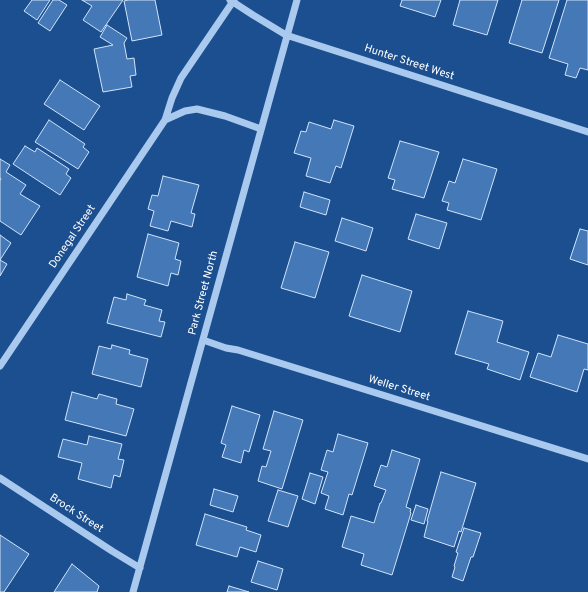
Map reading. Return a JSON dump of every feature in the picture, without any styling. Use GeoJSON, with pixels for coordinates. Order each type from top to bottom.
{"type":"FeatureCollection","features":[{"type":"Feature","properties":{"kind":"street","name":"Park Street North"},"geometry":{"type":"LineString","coordinates":[[133,592],[286,35],[297,0]]}},
{"type":"Feature","properties":{"kind":"street","name":"Hunter Street West"},"geometry":{"type":"LineString","coordinates":[[232,1],[286,35],[588,132]]}},
{"type":"Feature","properties":{"kind":"street","name":"Donegal Street"},"geometry":{"type":"LineString","coordinates":[[0,366],[165,120],[172,98],[181,78],[232,1]]}},
{"type":"Feature","properties":{"kind":"street"},"geometry":{"type":"LineString","coordinates":[[165,120],[185,111],[197,109],[232,118],[261,129]]}},
{"type":"Feature","properties":{"kind":"street","name":"Weller Street"},"geometry":{"type":"LineString","coordinates":[[203,340],[226,348],[246,352],[588,459]]}},
{"type":"Feature","properties":{"kind":"street","name":"Brock Street"},"geometry":{"type":"LineString","coordinates":[[0,478],[140,568]]}},
{"type":"Feature","properties":{"kind":"building"},"geometry":{"type":"Polygon","coordinates":[[[32,0],[50,0],[37,20],[24,11],[32,0]]]}},
{"type":"Feature","properties":{"kind":"building"},"geometry":{"type":"Polygon","coordinates":[[[53,0],[59,0],[67,5],[50,31],[38,23],[53,0]]]}},
{"type":"Feature","properties":{"kind":"building"},"geometry":{"type":"Polygon","coordinates":[[[82,0],[123,0],[101,32],[83,20],[92,6],[82,0]]]}},
{"type":"Feature","properties":{"kind":"building"},"geometry":{"type":"Polygon","coordinates":[[[155,0],[162,35],[132,41],[124,1],[155,0]]]}},
{"type":"Feature","properties":{"kind":"building"},"geometry":{"type":"Polygon","coordinates":[[[402,0],[441,0],[435,17],[400,6],[402,0]]]}},
{"type":"Feature","properties":{"kind":"building"},"geometry":{"type":"Polygon","coordinates":[[[460,0],[498,0],[487,35],[453,25],[460,0]]]}},
{"type":"Feature","properties":{"kind":"building"},"geometry":{"type":"Polygon","coordinates":[[[522,0],[559,0],[542,53],[509,43],[522,0]]]}},
{"type":"Feature","properties":{"kind":"building"},"geometry":{"type":"Polygon","coordinates":[[[567,0],[588,0],[588,70],[580,68],[576,78],[565,75],[568,64],[549,58],[567,0]]]}},
{"type":"Feature","properties":{"kind":"building"},"geometry":{"type":"Polygon","coordinates":[[[107,25],[127,38],[124,43],[127,59],[134,58],[136,75],[130,76],[132,87],[103,92],[94,49],[113,45],[100,37],[107,25]]]}},
{"type":"Feature","properties":{"kind":"building"},"geometry":{"type":"Polygon","coordinates":[[[60,80],[100,106],[84,130],[44,104],[60,80]]]}},
{"type":"Feature","properties":{"kind":"building"},"geometry":{"type":"Polygon","coordinates":[[[49,120],[85,144],[83,147],[89,152],[78,169],[35,142],[49,120]]]}},
{"type":"Feature","properties":{"kind":"building"},"geometry":{"type":"Polygon","coordinates":[[[334,120],[354,126],[341,168],[336,166],[330,183],[306,176],[311,158],[294,153],[301,131],[306,132],[309,122],[331,129],[334,120]]]}},
{"type":"Feature","properties":{"kind":"building"},"geometry":{"type":"Polygon","coordinates":[[[400,141],[439,152],[424,198],[392,189],[395,180],[388,178],[400,141]]]}},
{"type":"Feature","properties":{"kind":"building"},"geometry":{"type":"Polygon","coordinates":[[[25,146],[35,152],[37,148],[69,169],[66,174],[71,178],[60,195],[13,164],[25,146]]]}},
{"type":"Feature","properties":{"kind":"building"},"geometry":{"type":"Polygon","coordinates":[[[0,159],[10,165],[6,172],[26,185],[20,194],[40,206],[21,235],[0,221],[0,159]]]}},
{"type":"Feature","properties":{"kind":"building"},"geometry":{"type":"Polygon","coordinates":[[[463,159],[497,169],[481,220],[447,210],[449,203],[442,201],[449,181],[455,183],[463,159]]]}},
{"type":"Feature","properties":{"kind":"building"},"geometry":{"type":"Polygon","coordinates":[[[163,176],[199,185],[191,213],[195,214],[192,227],[171,221],[168,231],[150,226],[154,211],[148,209],[152,195],[158,196],[163,176]]]}},
{"type":"Feature","properties":{"kind":"building"},"geometry":{"type":"Polygon","coordinates":[[[304,192],[330,200],[326,215],[300,207],[304,192]]]}},
{"type":"Feature","properties":{"kind":"building"},"geometry":{"type":"Polygon","coordinates":[[[416,214],[447,223],[439,249],[408,239],[416,214]]]}},
{"type":"Feature","properties":{"kind":"building"},"geometry":{"type":"Polygon","coordinates":[[[342,218],[373,228],[366,251],[335,241],[342,218]]]}},
{"type":"Feature","properties":{"kind":"building"},"geometry":{"type":"Polygon","coordinates":[[[580,229],[588,231],[588,265],[570,259],[580,229]]]}},
{"type":"Feature","properties":{"kind":"building"},"geometry":{"type":"Polygon","coordinates":[[[148,234],[179,243],[175,259],[181,261],[178,275],[171,273],[168,286],[137,277],[148,234]]]}},
{"type":"Feature","properties":{"kind":"building"},"geometry":{"type":"Polygon","coordinates":[[[0,235],[11,243],[0,260],[0,235]]]}},
{"type":"Feature","properties":{"kind":"building"},"geometry":{"type":"Polygon","coordinates":[[[295,242],[329,252],[315,298],[281,288],[295,242]]]}},
{"type":"Feature","properties":{"kind":"building"},"geometry":{"type":"Polygon","coordinates":[[[0,260],[7,264],[0,276],[0,260]]]}},
{"type":"Feature","properties":{"kind":"building"},"geometry":{"type":"Polygon","coordinates":[[[362,275],[412,291],[400,332],[349,316],[362,275]]]}},
{"type":"Feature","properties":{"kind":"building"},"geometry":{"type":"Polygon","coordinates":[[[127,294],[146,300],[144,305],[162,310],[159,321],[165,322],[161,337],[107,323],[114,297],[126,300],[127,294]]]}},
{"type":"Feature","properties":{"kind":"building"},"geometry":{"type":"Polygon","coordinates":[[[468,311],[503,321],[497,342],[529,352],[520,380],[487,369],[489,364],[455,354],[468,311]]]}},
{"type":"Feature","properties":{"kind":"building"},"geometry":{"type":"Polygon","coordinates":[[[558,335],[588,344],[588,370],[584,369],[577,392],[530,377],[538,353],[551,357],[558,335]]]}},
{"type":"Feature","properties":{"kind":"building"},"geometry":{"type":"Polygon","coordinates":[[[112,345],[130,350],[129,354],[148,359],[141,387],[92,374],[99,346],[111,349],[112,345]]]}},
{"type":"Feature","properties":{"kind":"building"},"geometry":{"type":"Polygon","coordinates":[[[72,392],[97,399],[99,394],[117,399],[116,404],[134,409],[126,436],[65,420],[72,392]]]}},
{"type":"Feature","properties":{"kind":"building"},"geometry":{"type":"Polygon","coordinates":[[[232,406],[260,415],[249,452],[244,450],[241,463],[222,457],[226,445],[221,443],[232,406]]]}},
{"type":"Feature","properties":{"kind":"building"},"geometry":{"type":"Polygon","coordinates":[[[274,411],[303,420],[282,489],[258,481],[262,466],[266,467],[271,451],[263,449],[274,411]]]}},
{"type":"Feature","properties":{"kind":"building"},"geometry":{"type":"Polygon","coordinates":[[[338,434],[368,443],[352,495],[349,494],[343,515],[325,509],[329,496],[321,493],[328,472],[321,470],[327,450],[333,452],[338,434]]]}},
{"type":"Feature","properties":{"kind":"building"},"geometry":{"type":"Polygon","coordinates":[[[89,436],[122,444],[118,459],[124,460],[120,477],[114,475],[111,488],[78,479],[82,463],[58,457],[63,439],[87,445],[89,436]]]}},
{"type":"Feature","properties":{"kind":"building"},"geometry":{"type":"Polygon","coordinates":[[[392,450],[420,459],[406,507],[411,509],[411,513],[392,575],[361,565],[364,554],[342,547],[351,516],[374,523],[386,490],[374,486],[381,465],[387,467],[392,450]]]}},
{"type":"Feature","properties":{"kind":"building"},"geometry":{"type":"Polygon","coordinates":[[[441,472],[476,483],[461,532],[459,531],[454,547],[424,537],[441,472]]]}},
{"type":"Feature","properties":{"kind":"building"},"geometry":{"type":"Polygon","coordinates":[[[310,473],[323,477],[315,504],[302,499],[310,473]]]}},
{"type":"Feature","properties":{"kind":"building"},"geometry":{"type":"Polygon","coordinates":[[[214,489],[238,496],[233,512],[210,505],[214,489]]]}},
{"type":"Feature","properties":{"kind":"building"},"geometry":{"type":"Polygon","coordinates":[[[278,490],[298,496],[288,527],[268,521],[278,490]]]}},
{"type":"Feature","properties":{"kind":"building"},"geometry":{"type":"Polygon","coordinates":[[[416,505],[428,509],[424,524],[411,520],[416,505]]]}},
{"type":"Feature","properties":{"kind":"building"},"geometry":{"type":"Polygon","coordinates":[[[205,514],[247,527],[246,530],[261,535],[256,552],[240,547],[237,557],[196,545],[205,514]]]}},
{"type":"Feature","properties":{"kind":"building"},"geometry":{"type":"Polygon","coordinates":[[[464,528],[481,533],[463,581],[452,577],[458,553],[456,552],[464,528]]]}},
{"type":"Feature","properties":{"kind":"building"},"geometry":{"type":"Polygon","coordinates":[[[0,535],[29,554],[4,592],[0,592],[0,535]]]}},
{"type":"Feature","properties":{"kind":"building"},"geometry":{"type":"Polygon","coordinates":[[[258,561],[283,569],[277,590],[251,582],[258,561]]]}},
{"type":"Feature","properties":{"kind":"building"},"geometry":{"type":"Polygon","coordinates":[[[72,564],[99,586],[97,592],[54,592],[72,564]]]}},
{"type":"Feature","properties":{"kind":"building"},"geometry":{"type":"Polygon","coordinates":[[[229,586],[249,592],[227,592],[229,586]]]}}]}
